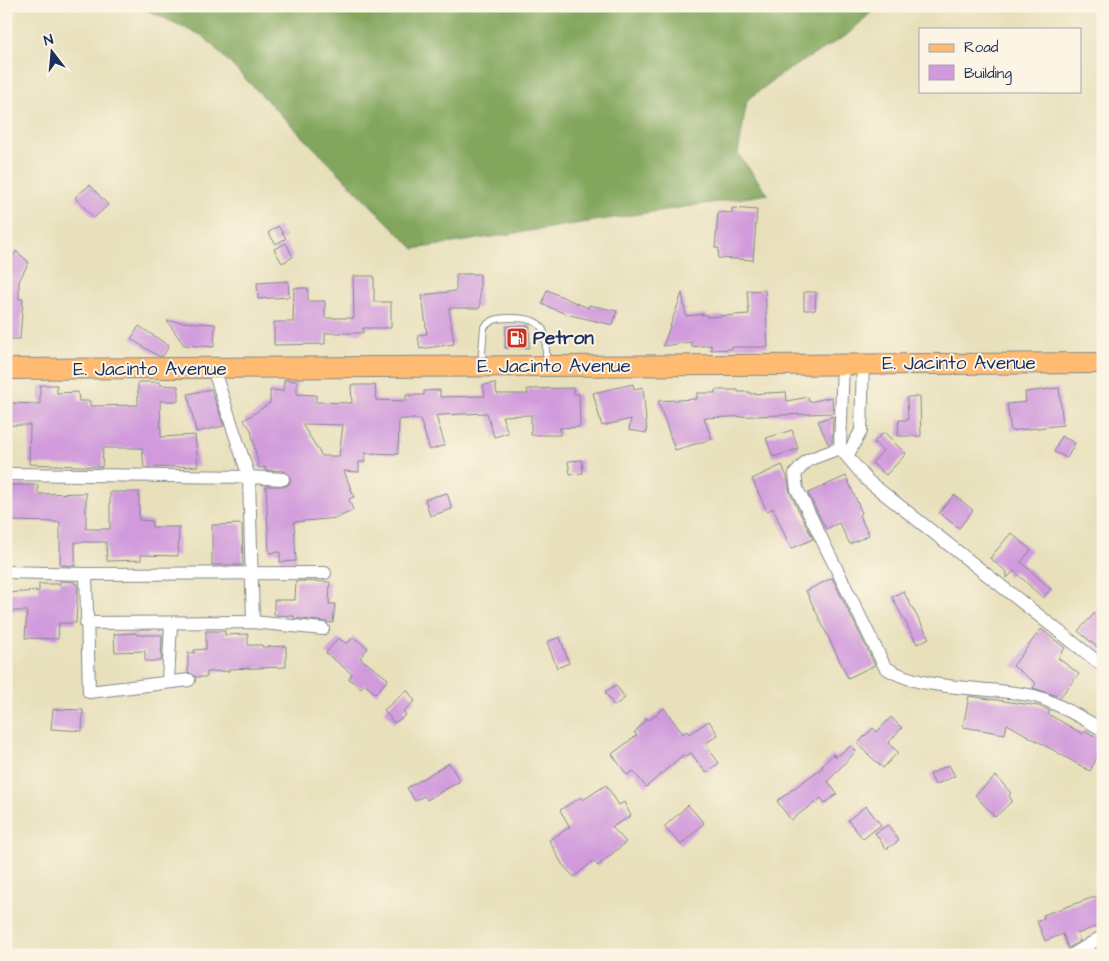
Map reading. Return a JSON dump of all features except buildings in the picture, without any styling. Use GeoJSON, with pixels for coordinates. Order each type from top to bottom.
{"type":"FeatureCollection","features":[{"type":"Feature","properties":{"kind":"main road","name":"E. Jacinto Avenue"},"geometry":{"type":"LineString","coordinates":[[6,369],[1103,363]]}},
{"type":"Feature","properties":{"kind":"street"},"geometry":{"type":"LineString","coordinates":[[863,363],[861,431],[843,452],[808,460],[796,474],[797,489],[886,667],[898,676],[918,681],[1037,697],[1103,730]]}},
{"type":"Feature","properties":{"kind":"street"},"geometry":{"type":"LineString","coordinates":[[843,364],[843,452],[868,481],[1103,666]]}},
{"type":"Feature","properties":{"kind":"street"},"geometry":{"type":"LineString","coordinates":[[213,368],[249,477],[250,572],[253,622]]}},
{"type":"Feature","properties":{"kind":"street"},"geometry":{"type":"LineString","coordinates":[[6,474],[283,479]]}},
{"type":"Feature","properties":{"kind":"street"},"geometry":{"type":"LineString","coordinates":[[6,572],[86,574],[325,572]]}},
{"type":"Feature","properties":{"kind":"street"},"geometry":{"type":"LineString","coordinates":[[86,574],[89,692],[168,681],[189,680]]}},
{"type":"Feature","properties":{"kind":"street"},"geometry":{"type":"LineString","coordinates":[[86,623],[253,622],[323,629]]}},
{"type":"Feature","properties":{"kind":"street"},"geometry":{"type":"LineString","coordinates":[[168,681],[171,623]]}},
{"type":"Feature","properties":{"kind":"street"},"geometry":{"type":"LineString","coordinates":[[1072,955],[1103,936]]}},
{"type":"Feature","properties":{"kind":"lane"},"geometry":{"type":"LineString","coordinates":[[481,366],[484,327],[499,318],[529,318],[538,321],[546,339],[546,366]]}},
{"type":"Feature","properties":{"kind":"green space"},"geometry":{"type":"Polygon","coordinates":[[[138,6],[878,6],[847,35],[783,73],[747,100],[738,154],[768,194],[414,249],[203,36],[138,6]]]}},
{"type":"Feature","properties":{"kind":"place","name":"Petron"},"geometry":{"type":"Point","coordinates":[517,338]}}]}
